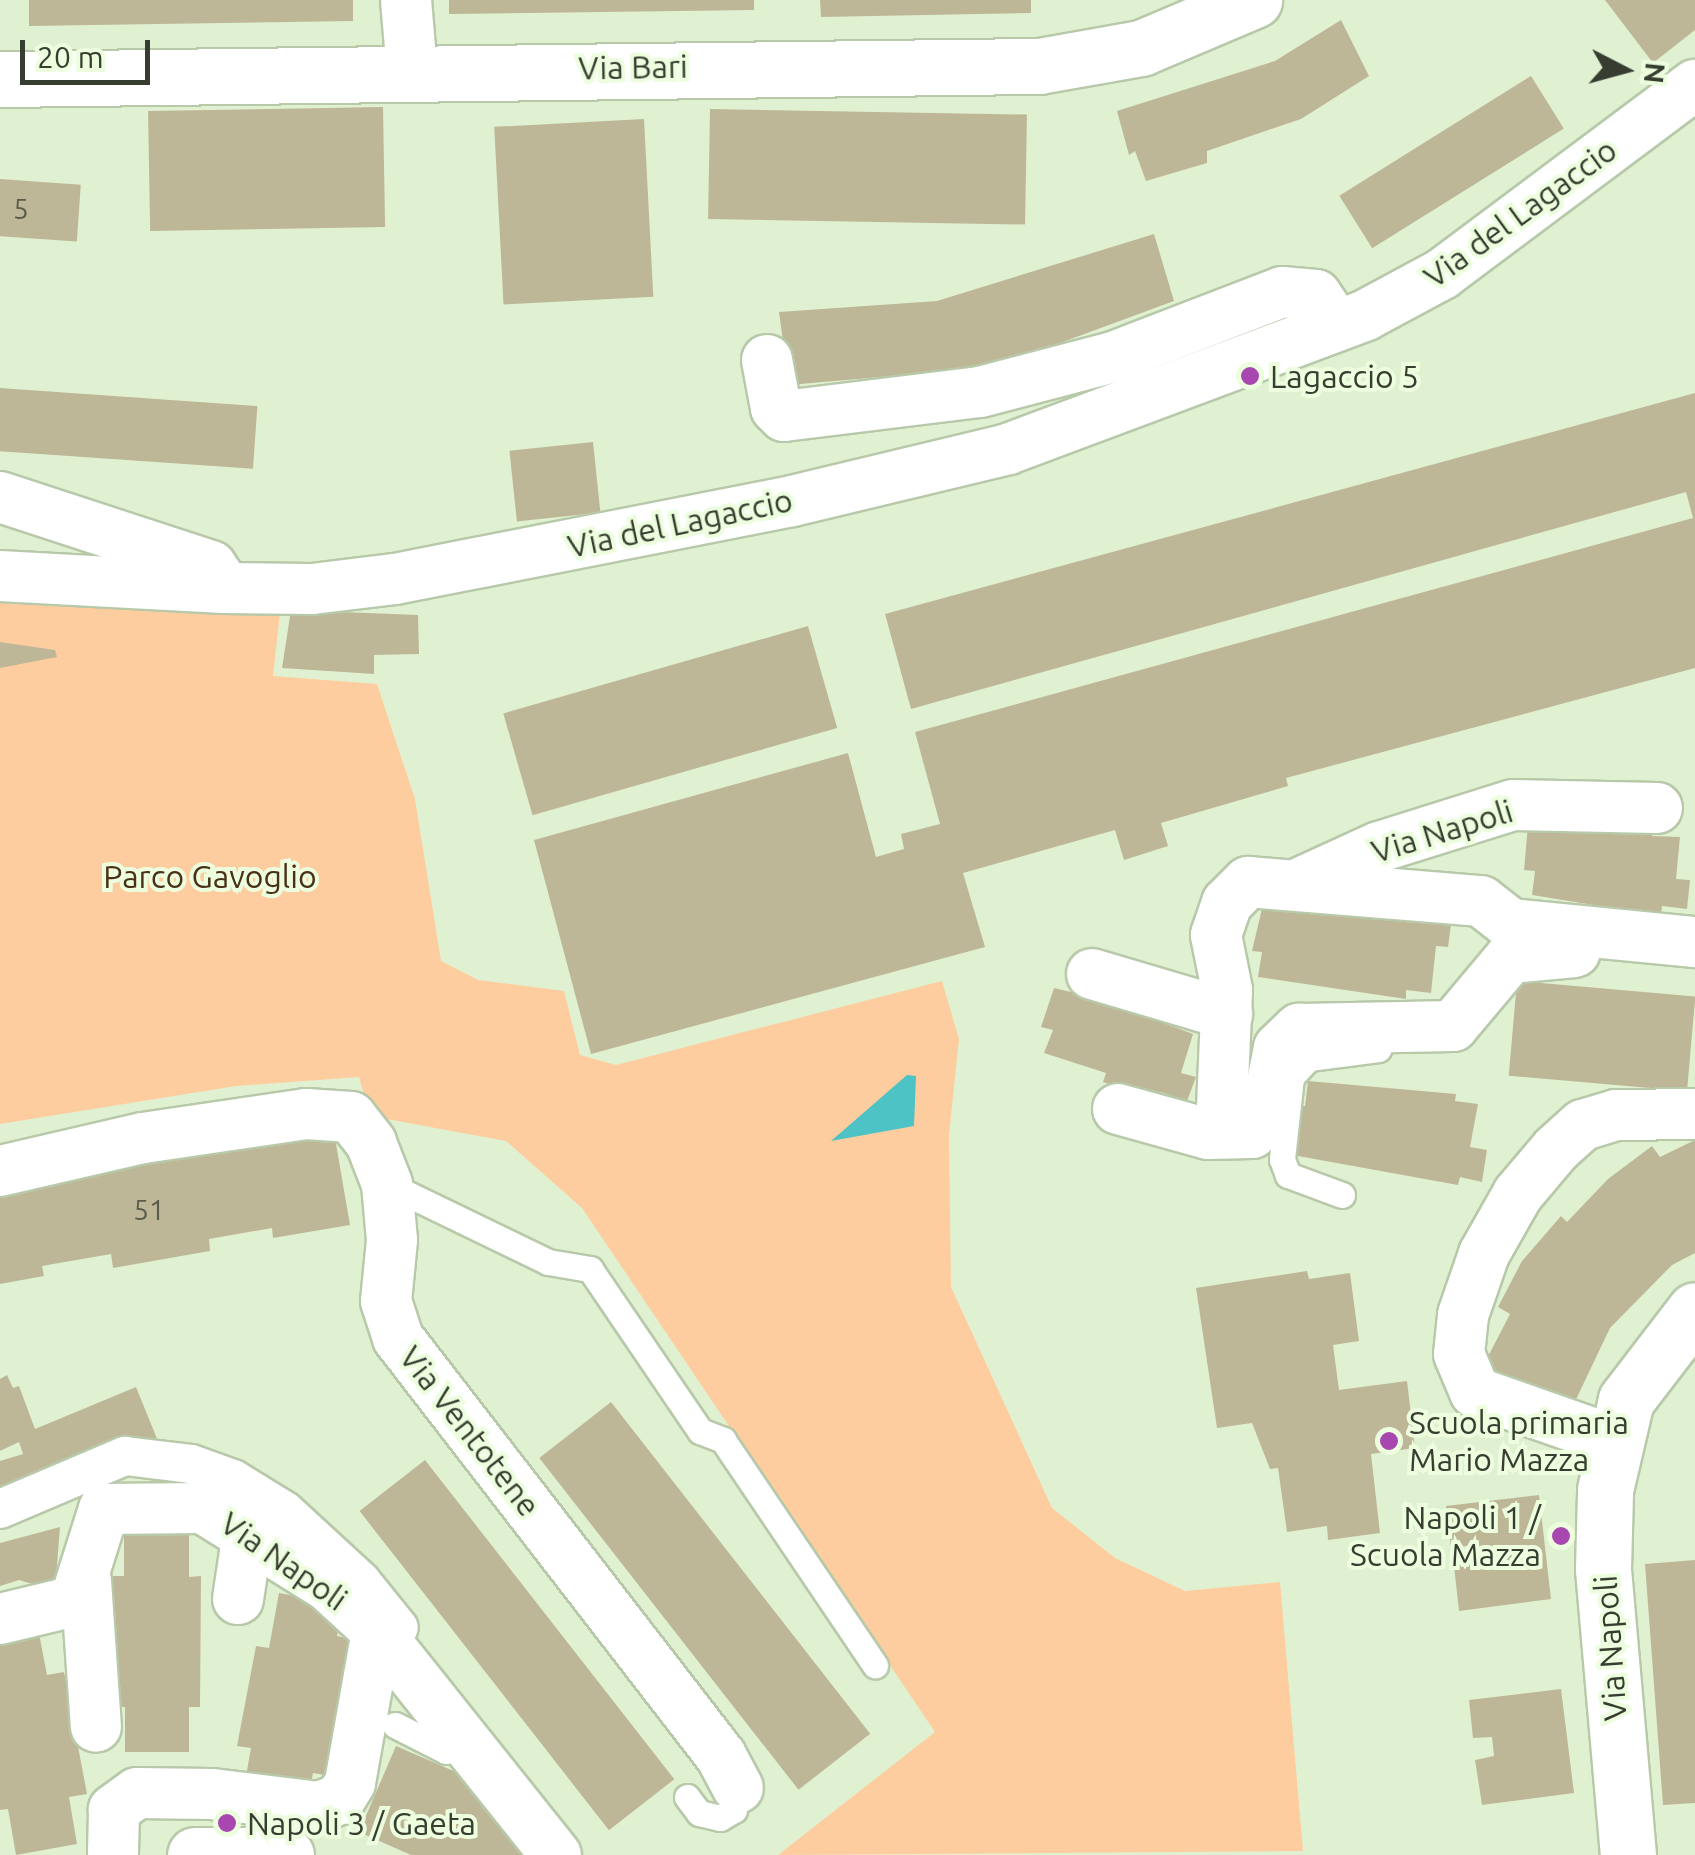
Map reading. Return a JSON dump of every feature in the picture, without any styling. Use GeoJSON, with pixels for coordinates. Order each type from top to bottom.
{"type":"FeatureCollection","features":[{"type":"Feature","properties":{"kind":"street"},"geometry":{"type":"LineString","coordinates":[[406,0],[412,72]]}},
{"type":"Feature","properties":{"kind":"street","name":"Via Bari"},"geometry":{"type":"LineString","coordinates":[[0,79],[1039,66],[1142,48],[1254,0]]}},
{"type":"Feature","properties":{"kind":"street","name":"Via del Lagaccio"},"geometry":{"type":"LineString","coordinates":[[0,576],[312,589],[395,579],[792,500],[1008,449],[1337,326],[1442,274],[1695,85]]}},
{"type":"Feature","properties":{"kind":"street"},"geometry":{"type":"LineString","coordinates":[[766,360],[776,408],[784,416],[980,392],[1112,357],[1282,292],[1316,295],[1337,326]]}},
{"type":"Feature","properties":{"kind":"street"},"geometry":{"type":"LineString","coordinates":[[0,497],[212,566],[224,588]]}},
{"type":"Feature","properties":{"kind":"street","name":"Via Napoli"},"geometry":{"type":"LineString","coordinates":[[1293,886],[1379,848],[1513,805],[1658,808]]}},
{"type":"Feature","properties":{"kind":"street","name":"Via Napoli"},"geometry":{"type":"LineString","coordinates":[[1221,1129],[1227,1014],[1216,935],[1227,903],[1248,882],[1481,901],[1510,924],[1695,942]]}},
{"type":"Feature","properties":{"kind":"street"},"geometry":{"type":"LineString","coordinates":[[1118,1109],[1208,1134],[1221,1129],[1252,1133],[1268,1103],[1279,1048],[1299,1029],[1453,1026],[1510,958],[1551,950],[1695,961]]}},
{"type":"Feature","properties":{"kind":"street"},"geometry":{"type":"LineString","coordinates":[[1092,974],[1227,1014]]}},
{"type":"Feature","properties":{"kind":"street","name":"Via Ventotene"},"geometry":{"type":"LineString","coordinates":[[0,1171],[143,1138],[337,1112],[362,1128],[387,1184],[392,1240],[386,1302],[398,1338],[720,1756],[738,1788]]}},
{"type":"Feature","properties":{"kind":"street"},"geometry":{"type":"LineString","coordinates":[[1612,1440],[1475,1392],[1458,1354],[1463,1315],[1484,1254],[1518,1194],[1556,1149],[1584,1125],[1616,1116],[1695,1114]]}},
{"type":"Feature","properties":{"kind":"street","name":"Via Napoli"},"geometry":{"type":"LineString","coordinates":[[1628,1855],[1604,1569],[1612,1440],[1626,1400],[1695,1310]]}},
{"type":"Feature","properties":{"kind":"street"},"geometry":{"type":"LineString","coordinates":[[0,1510],[125,1456],[191,1464],[233,1478],[286,1510],[361,1581],[553,1820],[573,1855]]}},
{"type":"Feature","properties":{"kind":"street","name":"Via Napoli"},"geometry":{"type":"LineString","coordinates":[[96,1728],[86,1581],[104,1509],[203,1508],[248,1532],[328,1586],[377,1631],[350,1783],[340,1799],[319,1808],[212,1794],[137,1793],[114,1810],[113,1855]]}},
{"type":"Feature","properties":{"kind":"street"},"geometry":{"type":"LineString","coordinates":[[238,1598],[248,1532]]}},
{"type":"Feature","properties":{"kind":"street"},"geometry":{"type":"LineString","coordinates":[[0,1619],[75,1601],[86,1581]]}},
{"type":"Feature","properties":{"kind":"street"},"geometry":{"type":"LineString","coordinates":[[377,1631],[556,1855]]}},
{"type":"Feature","properties":{"kind":"street"},"geometry":{"type":"LineString","coordinates":[[195,1855],[286,1855]]}},
{"type":"Feature","properties":{"kind":"lane"},"geometry":{"type":"LineString","coordinates":[[1342,1194],[1288,1175],[1282,1159],[1290,1077],[1309,1058],[1378,1049],[1386,1029]]}},
{"type":"Feature","properties":{"kind":"lane"},"geometry":{"type":"LineString","coordinates":[[387,1184],[548,1262],[590,1269],[700,1430],[723,1440],[875,1666]]}},
{"type":"Feature","properties":{"kind":"lane"},"geometry":{"type":"LineString","coordinates":[[395,1725],[446,1751],[467,1740]]}},
{"type":"Feature","properties":{"kind":"lane","name":"Via Ventotene"},"geometry":{"type":"LineString","coordinates":[[686,1797],[699,1813],[720,1818],[734,1810],[738,1788]]}},
{"type":"Feature","properties":{"kind":"green space","name":"Parco Gavoglio"},"geometry":{"type":"Polygon","coordinates":[[[0,592],[281,603],[273,676],[377,684],[415,799],[441,961],[478,980],[564,991],[580,1055],[616,1065],[942,981],[959,1039],[949,1135],[951,1287],[1052,1508],[1115,1558],[1185,1591],[1280,1582],[1303,1851],[778,1855],[935,1732],[582,1208],[506,1141],[370,1116],[359,1077],[236,1086],[0,1124],[0,592]]]}},
{"type":"Feature","properties":{"kind":"water"},"geometry":{"type":"Polygon","coordinates":[[[907,1075],[916,1076],[914,1126],[831,1141],[907,1075]]]}},
{"type":"Feature","properties":{"kind":"building"},"geometry":{"type":"Polygon","coordinates":[[[29,0],[353,0],[353,21],[29,26],[29,0]]]}},
{"type":"Feature","properties":{"kind":"building"},"geometry":{"type":"Polygon","coordinates":[[[449,0],[754,0],[754,10],[449,14],[449,0]]]}},
{"type":"Feature","properties":{"kind":"building"},"geometry":{"type":"Polygon","coordinates":[[[820,0],[1031,0],[1031,13],[821,17],[820,0]]]}},
{"type":"Feature","properties":{"kind":"building"},"geometry":{"type":"Polygon","coordinates":[[[1605,0],[1695,0],[1695,30],[1653,63],[1605,0]]]}},
{"type":"Feature","properties":{"kind":"building"},"geometry":{"type":"Polygon","coordinates":[[[1341,20],[1369,76],[1301,119],[1207,151],[1207,163],[1146,181],[1135,151],[1129,155],[1117,111],[1275,61],[1341,20]]]}},
{"type":"Feature","properties":{"kind":"building"},"geometry":{"type":"Polygon","coordinates":[[[1531,76],[1564,129],[1372,248],[1339,196],[1531,76]]]}},
{"type":"Feature","properties":{"kind":"building"},"geometry":{"type":"Polygon","coordinates":[[[383,107],[385,227],[150,231],[148,111],[383,107]]]}},
{"type":"Feature","properties":{"kind":"building"},"geometry":{"type":"Polygon","coordinates":[[[710,109],[1027,115],[1025,225],[708,219],[710,109]]]}},
{"type":"Feature","properties":{"kind":"building"},"geometry":{"type":"Polygon","coordinates":[[[644,119],[653,297],[504,305],[494,127],[644,119]]]}},
{"type":"Feature","properties":{"kind":"building"},"geometry":{"type":"Polygon","coordinates":[[[0,179],[81,185],[77,242],[0,236],[0,179]]]}},
{"type":"Feature","properties":{"kind":"building"},"geometry":{"type":"Polygon","coordinates":[[[1154,234],[1174,301],[995,367],[789,385],[779,312],[937,301],[1154,234]]]}},
{"type":"Feature","properties":{"kind":"building"},"geometry":{"type":"Polygon","coordinates":[[[0,388],[257,406],[253,469],[0,451],[0,388]]]}},
{"type":"Feature","properties":{"kind":"building"},"geometry":{"type":"Polygon","coordinates":[[[1695,393],[1695,668],[1286,778],[1288,786],[1161,823],[1168,846],[1124,860],[1115,830],[963,873],[985,947],[591,1054],[534,840],[848,753],[876,857],[904,849],[901,834],[940,824],[915,732],[1693,518],[1686,492],[911,709],[885,614],[1695,393]]]}},
{"type":"Feature","properties":{"kind":"building"},"geometry":{"type":"Polygon","coordinates":[[[593,442],[600,513],[517,521],[509,451],[593,442]]]}},
{"type":"Feature","properties":{"kind":"building"},"geometry":{"type":"Polygon","coordinates":[[[291,610],[418,615],[419,654],[374,655],[374,674],[282,668],[291,610]]]}},
{"type":"Feature","properties":{"kind":"building"},"geometry":{"type":"Polygon","coordinates":[[[808,626],[837,728],[532,815],[503,713],[808,626]]]}},
{"type":"Feature","properties":{"kind":"building"},"geometry":{"type":"Polygon","coordinates":[[[0,642],[55,650],[57,657],[0,668],[0,642]]]}},
{"type":"Feature","properties":{"kind":"building"},"geometry":{"type":"Polygon","coordinates":[[[1528,825],[1653,825],[1652,836],[1680,837],[1676,879],[1690,880],[1687,909],[1662,906],[1661,916],[1532,895],[1535,871],[1524,870],[1528,825]]]}},
{"type":"Feature","properties":{"kind":"building"},"geometry":{"type":"Polygon","coordinates":[[[1264,900],[1452,917],[1448,947],[1436,946],[1431,993],[1406,990],[1406,999],[1258,977],[1262,952],[1252,951],[1264,900]]]}},
{"type":"Feature","properties":{"kind":"building"},"geometry":{"type":"Polygon","coordinates":[[[1517,981],[1695,997],[1687,1091],[1509,1076],[1517,981]]]}},
{"type":"Feature","properties":{"kind":"building"},"geometry":{"type":"Polygon","coordinates":[[[1054,988],[1169,1015],[1166,1024],[1193,1034],[1181,1073],[1196,1077],[1187,1101],[1161,1092],[1158,1100],[1103,1082],[1106,1073],[1044,1053],[1053,1030],[1041,1027],[1054,988]]]}},
{"type":"Feature","properties":{"kind":"building"},"geometry":{"type":"Polygon","coordinates":[[[1308,1081],[1456,1094],[1455,1101],[1478,1104],[1470,1147],[1487,1150],[1482,1182],[1460,1177],[1458,1185],[1298,1156],[1296,1105],[1305,1106],[1308,1081]]]}},
{"type":"Feature","properties":{"kind":"building"},"geometry":{"type":"Polygon","coordinates":[[[334,1132],[350,1225],[273,1238],[272,1228],[209,1239],[210,1251],[113,1268],[111,1254],[42,1266],[44,1276],[0,1284],[0,1191],[334,1132]]]}},
{"type":"Feature","properties":{"kind":"building"},"geometry":{"type":"Polygon","coordinates":[[[1695,1140],[1695,1253],[1672,1265],[1610,1328],[1571,1410],[1482,1368],[1510,1314],[1498,1307],[1522,1261],[1561,1216],[1567,1222],[1608,1179],[1652,1146],[1660,1157],[1695,1140]]]}},
{"type":"Feature","properties":{"kind":"building"},"geometry":{"type":"Polygon","coordinates":[[[1307,1271],[1309,1279],[1350,1273],[1359,1341],[1333,1345],[1339,1390],[1407,1381],[1415,1448],[1371,1454],[1380,1533],[1328,1540],[1327,1526],[1287,1532],[1278,1468],[1270,1469],[1252,1423],[1217,1428],[1196,1288],[1307,1271]]]}},
{"type":"Feature","properties":{"kind":"building"},"geometry":{"type":"Polygon","coordinates":[[[7,1375],[13,1388],[19,1386],[35,1429],[136,1387],[162,1451],[0,1498],[0,1461],[23,1454],[19,1442],[0,1451],[0,1379],[7,1375]]]}},
{"type":"Feature","properties":{"kind":"building"},"geometry":{"type":"Polygon","coordinates":[[[611,1402],[870,1734],[798,1790],[539,1458],[611,1402]]]}},
{"type":"Feature","properties":{"kind":"building"},"geometry":{"type":"Polygon","coordinates":[[[425,1460],[674,1779],[609,1830],[360,1511],[425,1460]]]}},
{"type":"Feature","properties":{"kind":"building"},"geometry":{"type":"Polygon","coordinates":[[[1539,1495],[1551,1599],[1459,1611],[1454,1566],[1469,1562],[1467,1546],[1451,1547],[1446,1506],[1539,1495]]]}},
{"type":"Feature","properties":{"kind":"building"},"geometry":{"type":"Polygon","coordinates":[[[124,1519],[189,1519],[189,1577],[201,1576],[200,1707],[189,1707],[189,1752],[125,1752],[125,1707],[107,1706],[107,1576],[124,1576],[124,1519]]]}},
{"type":"Feature","properties":{"kind":"building"},"geometry":{"type":"Polygon","coordinates":[[[60,1527],[55,1591],[19,1580],[0,1586],[0,1543],[60,1527]]]}},
{"type":"Feature","properties":{"kind":"building"},"geometry":{"type":"Polygon","coordinates":[[[1695,1560],[1695,1803],[1663,1805],[1645,1564],[1695,1560]]]}},
{"type":"Feature","properties":{"kind":"building"},"geometry":{"type":"Polygon","coordinates":[[[279,1593],[343,1605],[337,1636],[355,1640],[330,1776],[313,1773],[308,1799],[244,1787],[251,1748],[237,1746],[256,1646],[269,1648],[279,1593]]]}},
{"type":"Feature","properties":{"kind":"building"},"geometry":{"type":"Polygon","coordinates":[[[38,1628],[47,1675],[64,1672],[87,1794],[69,1797],[77,1844],[16,1855],[8,1809],[0,1810],[0,1635],[38,1628]]]}},
{"type":"Feature","properties":{"kind":"building"},"geometry":{"type":"Polygon","coordinates":[[[1561,1689],[1574,1793],[1482,1805],[1475,1760],[1494,1756],[1492,1737],[1473,1738],[1469,1700],[1561,1689]]]}},
{"type":"Feature","properties":{"kind":"building"},"geometry":{"type":"Polygon","coordinates":[[[396,1746],[488,1786],[549,1855],[411,1855],[359,1832],[396,1746]]]}},
{"type":"Feature","properties":{"kind":"place","name":"Lagaccio 5"},"geometry":{"type":"Point","coordinates":[1250,376]}},
{"type":"Feature","properties":{"kind":"place","name":"Scuola primaria Mario Mazza"},"geometry":{"type":"Point","coordinates":[1389,1441]}},
{"type":"Feature","properties":{"kind":"place","name":"Napoli 1 / Scuola Mazza"},"geometry":{"type":"Point","coordinates":[1561,1536]}},
{"type":"Feature","properties":{"kind":"place","name":"Napoli 3 / Gaeta"},"geometry":{"type":"Point","coordinates":[227,1823]}}]}
